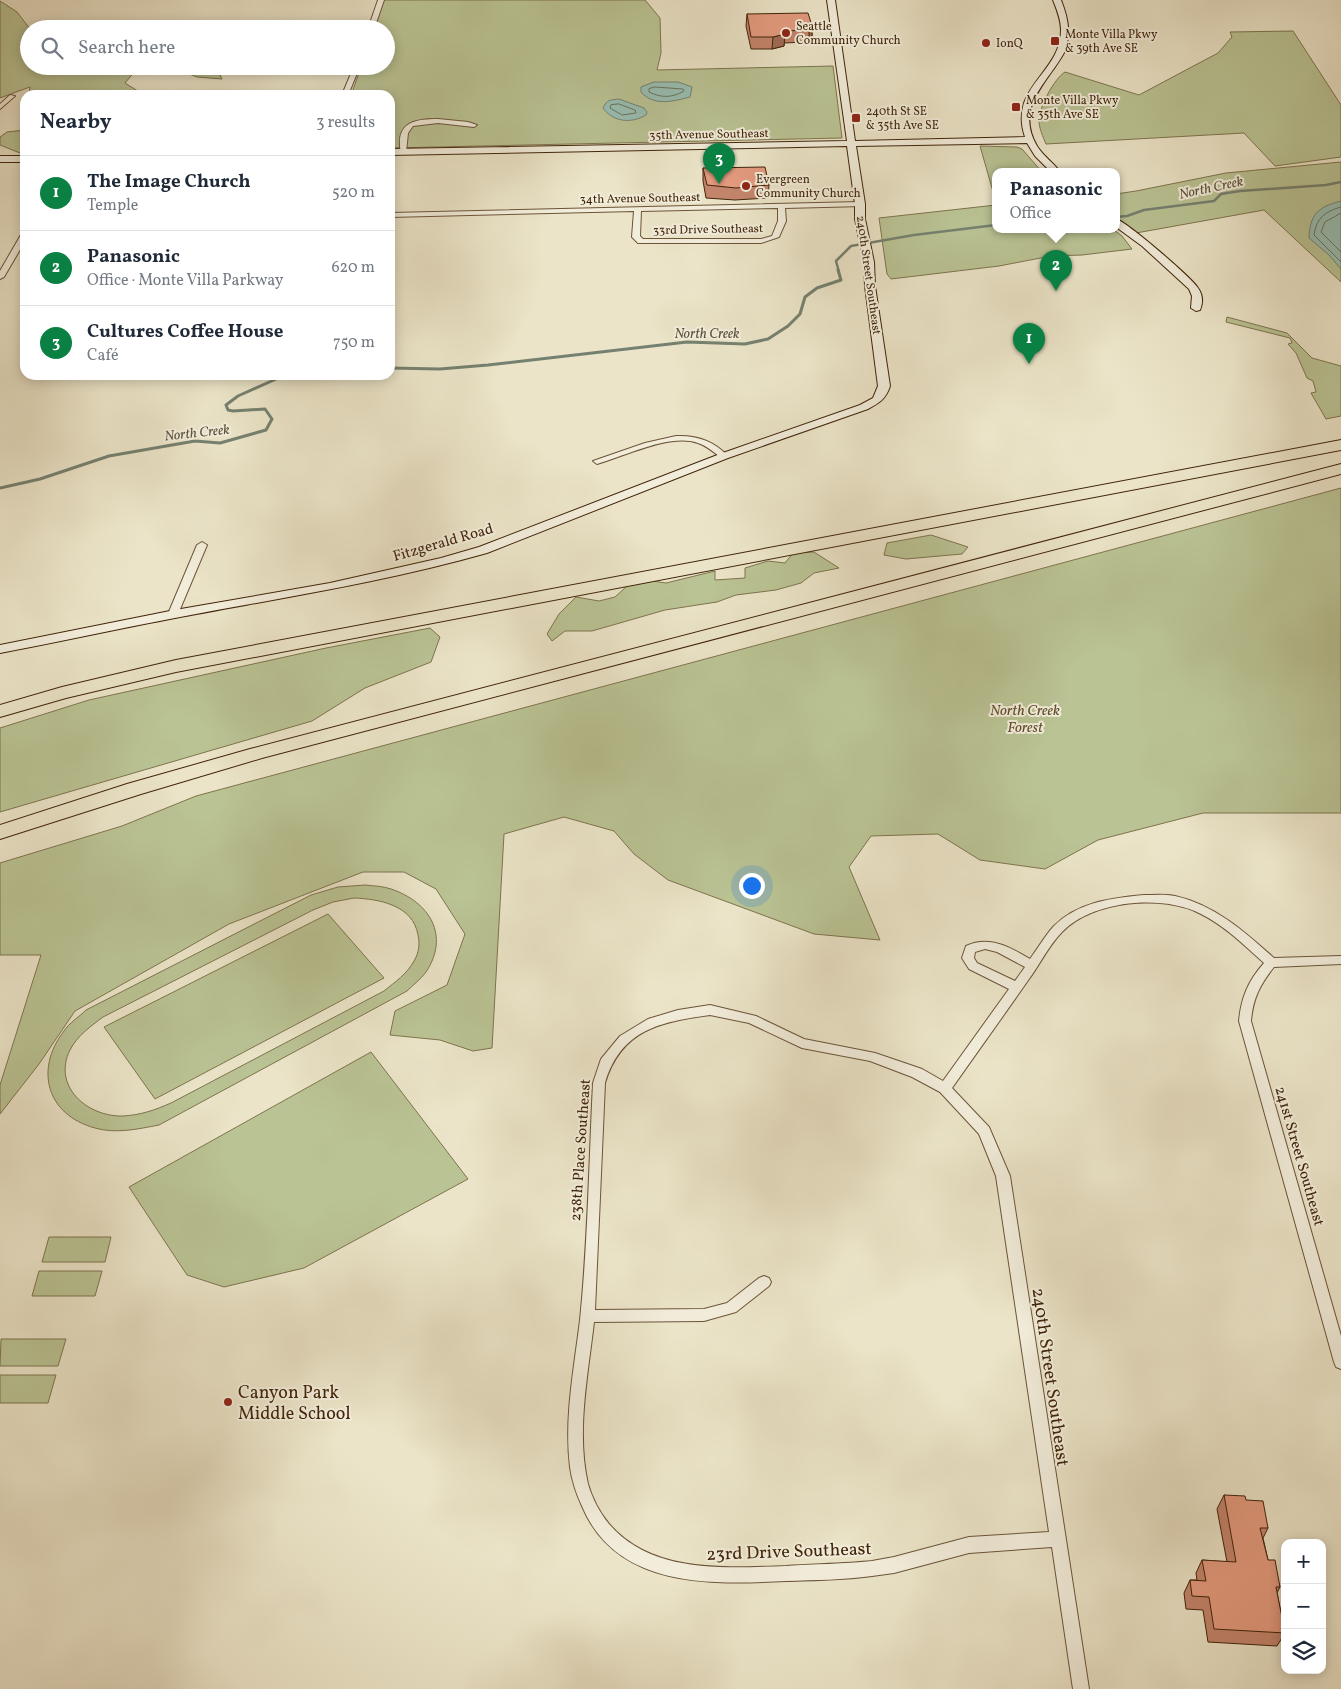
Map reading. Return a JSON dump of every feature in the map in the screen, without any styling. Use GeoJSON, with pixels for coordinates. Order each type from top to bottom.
{"type":"FeatureCollection","features":[{"type":"Feature","properties":{"kind":"highway"},"geometry":{"type":"LineString","coordinates":[[0,700],[97,674],[248,643],[1341,438]]}},
{"type":"Feature","properties":{"kind":"highway"},"geometry":{"type":"LineString","coordinates":[[0,711],[138,675],[232,656],[1341,445]]}},
{"type":"Feature","properties":{"kind":"highway"},"geometry":{"type":"LineString","coordinates":[[0,824],[111,789],[259,746],[1341,463]]}},
{"type":"Feature","properties":{"kind":"highway"},"geometry":{"type":"LineString","coordinates":[[0,832],[134,789],[257,753],[1341,469]]}},
{"type":"Feature","properties":{"kind":"highway"},"geometry":{"type":"LineString","coordinates":[[1168,471],[1188,474]]}},
{"type":"Feature","properties":{"kind":"highway"},"geometry":{"type":"LineString","coordinates":[[232,656],[248,643]]}},
{"type":"Feature","properties":{"kind":"street"},"geometry":{"type":"LineString","coordinates":[[374,20],[381,0]]}},
{"type":"Feature","properties":{"kind":"street","name":"240th Street Southeast"},"geometry":{"type":"LineString","coordinates":[[831,0],[863,234],[867,248],[870,286],[884,386],[882,394],[876,400]]}},
{"type":"Feature","properties":{"kind":"street"},"geometry":{"type":"LineString","coordinates":[[1052,168],[1036,152],[1028,140],[1026,118],[1029,97],[1055,63],[1064,40],[1063,15],[1057,0]]}},
{"type":"Feature","properties":{"kind":"street"},"geometry":{"type":"LineString","coordinates":[[347,90],[354,75]]}},
{"type":"Feature","properties":{"kind":"street"},"geometry":{"type":"LineString","coordinates":[[0,107],[12,96]]}},
{"type":"Feature","properties":{"kind":"street"},"geometry":{"type":"LineString","coordinates":[[403,152],[406,128],[410,124],[420,122],[456,122],[474,125]]}},
{"type":"Feature","properties":{"kind":"street","name":"35th Avenue Southeast"},"geometry":{"type":"LineString","coordinates":[[395,152],[1028,140]]}},
{"type":"Feature","properties":{"kind":"street"},"geometry":{"type":"LineString","coordinates":[[0,159],[20,159]]}},
{"type":"Feature","properties":{"kind":"street","name":"34th Avenue Southeast"},"geometry":{"type":"LineString","coordinates":[[395,215],[860,204]]}},
{"type":"Feature","properties":{"kind":"street","name":"33rd Drive Southeast"},"geometry":{"type":"LineString","coordinates":[[638,209],[636,237],[641,241],[761,241],[775,237],[782,221],[782,207]]}},
{"type":"Feature","properties":{"kind":"street"},"geometry":{"type":"LineString","coordinates":[[1120,225],[1145,244],[1193,288],[1197,296],[1196,308]]}},
{"type":"Feature","properties":{"kind":"street"},"geometry":{"type":"LineString","coordinates":[[0,278],[20,244]]}},
{"type":"Feature","properties":{"kind":"street","name":"Fitzgerald Road"},"geometry":{"type":"LineString","coordinates":[[0,649],[173,614],[326,588],[449,560],[483,550],[724,456],[864,407],[876,400]]}},
{"type":"Feature","properties":{"kind":"street"},"geometry":{"type":"LineString","coordinates":[[597,461],[672,439],[685,438],[707,443],[724,456]]}},
{"type":"Feature","properties":{"kind":"street"},"geometry":{"type":"LineString","coordinates":[[173,614],[202,545]]}},
{"type":"Feature","properties":{"kind":"street"},"geometry":{"type":"LineString","coordinates":[[945,1088],[1058,929],[1084,910],[1114,902],[1144,899],[1174,900],[1205,911],[1239,933],[1270,963],[1341,960]]}},
{"type":"Feature","properties":{"kind":"street"},"geometry":{"type":"LineString","coordinates":[[1017,987],[973,966],[968,958],[970,950],[978,945],[989,945],[1032,965]]}},
{"type":"Feature","properties":{"kind":"street","name":"241st Street Southeast"},"geometry":{"type":"LineString","coordinates":[[1270,963],[1256,981],[1246,1000],[1245,1021],[1341,1362]]}},
{"type":"Feature","properties":{"kind":"street","name":"238th Place Southeast"},"geometry":{"type":"LineString","coordinates":[[587,1316],[599,1083],[605,1063],[624,1039],[652,1022],[678,1015],[710,1010],[752,1019],[802,1043],[871,1056],[917,1073],[945,1088]]}},
{"type":"Feature","properties":{"kind":"street","name":"240th Street Southeast"},"geometry":{"type":"LineString","coordinates":[[945,1088],[984,1131],[1003,1176],[1056,1540],[1081,1689]]}},
{"type":"Feature","properties":{"kind":"street"},"geometry":{"type":"LineString","coordinates":[[587,1316],[704,1315],[731,1308],[764,1282]]}},
{"type":"Feature","properties":{"kind":"street","name":"23rd Drive Southeast"},"geometry":{"type":"LineString","coordinates":[[587,1316],[578,1409],[578,1452],[581,1486],[596,1521],[621,1549],[652,1565],[688,1574],[733,1576],[883,1568],[967,1545],[1056,1540]]}},
{"type":"Feature","properties":{"kind":"green space"},"geometry":{"type":"Polygon","coordinates":[[[381,0],[645,0],[660,18],[661,53],[657,70],[833,66],[842,138],[395,148],[395,90],[353,90],[358,75],[395,75],[395,20],[374,20],[381,0]]]}},
{"type":"Feature","properties":{"kind":"green space"},"geometry":{"type":"Polygon","coordinates":[[[0,1],[17,12],[23,20],[20,20],[20,75],[132,75],[125,83],[136,90],[30,90],[30,87],[0,98],[0,1]]]}},
{"type":"Feature","properties":{"kind":"green space"},"geometry":{"type":"Polygon","coordinates":[[[1293,31],[1341,105],[1341,157],[1275,166],[1244,133],[1046,144],[1041,132],[1040,115],[1044,101],[1052,87],[1065,72],[1139,95],[1218,53],[1232,37],[1230,32],[1293,31]]]}},
{"type":"Feature","properties":{"kind":"green space"},"geometry":{"type":"Polygon","coordinates":[[[192,75],[220,75],[222,79],[192,75]]]}},
{"type":"Feature","properties":{"kind":"green space"},"geometry":{"type":"Polygon","coordinates":[[[20,131],[20,153],[0,145],[0,137],[7,132],[20,131]]]}},
{"type":"Feature","properties":{"kind":"green space"},"geometry":{"type":"Polygon","coordinates":[[[980,146],[1017,147],[1022,149],[1039,168],[992,168],[992,188],[980,146]]]}},
{"type":"Feature","properties":{"kind":"green space"},"geometry":{"type":"Polygon","coordinates":[[[1341,162],[1341,282],[1264,210],[1136,233],[1120,220],[1120,193],[1226,173],[1341,162]]]}},
{"type":"Feature","properties":{"kind":"green space"},"geometry":{"type":"Polygon","coordinates":[[[992,205],[992,233],[1118,233],[1132,249],[1082,255],[1051,256],[999,266],[891,279],[887,274],[879,218],[992,205]]]}},
{"type":"Feature","properties":{"kind":"green space"},"geometry":{"type":"Polygon","coordinates":[[[1227,317],[1287,333],[1312,358],[1341,366],[1341,416],[1326,419],[1311,393],[1316,392],[1313,381],[1307,378],[1296,353],[1288,344],[1292,343],[1290,338],[1226,322],[1227,317]]]}},
{"type":"Feature","properties":{"kind":"green space","name":"North Creek Forest"},"geometry":{"type":"Polygon","coordinates":[[[1341,488],[1341,813],[1203,813],[1098,840],[1045,869],[980,860],[938,834],[871,836],[849,867],[880,940],[814,934],[668,880],[634,854],[614,831],[564,817],[504,834],[492,1048],[473,1051],[440,1040],[390,1035],[395,1011],[447,985],[465,934],[436,889],[404,872],[363,872],[229,924],[75,1011],[39,1064],[0,1114],[0,1085],[41,955],[0,955],[0,863],[122,826],[196,796],[1341,488]]]}},
{"type":"Feature","properties":{"kind":"green space"},"geometry":{"type":"Polygon","coordinates":[[[931,535],[968,547],[962,554],[906,559],[884,555],[887,543],[931,535]]]}},
{"type":"Feature","properties":{"kind":"green space"},"geometry":{"type":"Polygon","coordinates":[[[814,552],[839,568],[814,573],[801,583],[776,590],[736,595],[717,602],[665,610],[592,631],[565,631],[552,641],[547,634],[559,614],[576,597],[599,601],[615,597],[627,586],[646,580],[666,583],[715,571],[715,580],[745,578],[745,568],[768,561],[785,563],[793,553],[814,552]]]}},
{"type":"Feature","properties":{"kind":"green space"},"geometry":{"type":"Polygon","coordinates":[[[430,628],[440,637],[431,662],[365,688],[312,721],[0,812],[0,728],[89,700],[326,648],[430,628]]]}},
{"type":"Feature","properties":{"kind":"green space"},"geometry":{"type":"Polygon","coordinates":[[[365,885],[388,888],[405,895],[426,911],[436,933],[433,959],[426,972],[407,991],[159,1125],[119,1131],[103,1130],[79,1122],[66,1113],[56,1102],[50,1089],[49,1061],[55,1046],[66,1028],[86,1010],[311,895],[338,887],[365,885]],[[354,898],[333,902],[313,910],[103,1017],[80,1036],[70,1050],[66,1063],[66,1076],[69,1087],[76,1097],[97,1111],[123,1116],[148,1112],[171,1103],[384,991],[404,974],[417,955],[419,942],[415,925],[402,910],[394,906],[374,900],[354,898]]]}},
{"type":"Feature","properties":{"kind":"green space"},"geometry":{"type":"Polygon","coordinates":[[[328,914],[384,978],[155,1099],[104,1027],[328,914]]]}},
{"type":"Feature","properties":{"kind":"green space"},"geometry":{"type":"Polygon","coordinates":[[[371,1052],[468,1179],[304,1268],[224,1287],[187,1275],[129,1187],[371,1052]]]}},
{"type":"Feature","properties":{"kind":"green space"},"geometry":{"type":"Polygon","coordinates":[[[49,1237],[111,1237],[105,1262],[42,1262],[49,1237]]]}},
{"type":"Feature","properties":{"kind":"green space"},"geometry":{"type":"Polygon","coordinates":[[[39,1271],[102,1271],[95,1296],[32,1296],[39,1271]]]}},
{"type":"Feature","properties":{"kind":"green space"},"geometry":{"type":"Polygon","coordinates":[[[1,1339],[66,1339],[58,1366],[0,1366],[1,1339]]]}},
{"type":"Feature","properties":{"kind":"green space"},"geometry":{"type":"Polygon","coordinates":[[[0,1375],[56,1375],[48,1403],[0,1403],[0,1375]]]}},
{"type":"Feature","properties":{"kind":"water"},"geometry":{"type":"Polygon","coordinates":[[[654,82],[678,82],[692,87],[690,97],[664,102],[652,100],[641,92],[641,87],[654,82]]]}},
{"type":"Feature","properties":{"kind":"water"},"geometry":{"type":"Polygon","coordinates":[[[619,99],[644,108],[647,112],[646,115],[634,120],[623,120],[607,113],[603,108],[608,101],[619,99]]]}},
{"type":"Feature","properties":{"kind":"water"},"geometry":{"type":"Polygon","coordinates":[[[1341,201],[1341,269],[1329,255],[1309,238],[1311,223],[1316,213],[1326,206],[1341,201]]]}},
{"type":"Feature","properties":{"kind":"building"},"geometry":{"type":"Polygon","coordinates":[[[808,13],[812,26],[808,27],[809,30],[784,31],[785,34],[773,37],[751,37],[747,14],[808,13]]]}},
{"type":"Feature","properties":{"kind":"building"},"geometry":{"type":"Polygon","coordinates":[[[765,167],[769,185],[736,188],[707,185],[703,168],[765,167]]]}},
{"type":"Feature","properties":{"kind":"building"},"geometry":{"type":"Polygon","coordinates":[[[1224,1495],[1245,1496],[1246,1500],[1263,1501],[1268,1528],[1260,1528],[1268,1560],[1275,1560],[1280,1587],[1276,1587],[1281,1613],[1281,1633],[1214,1629],[1209,1597],[1192,1596],[1190,1580],[1206,1581],[1202,1560],[1236,1562],[1224,1495]]]}},
{"type":"Feature","properties":{"kind":"waterway","name":"North Creek"},"geometry":{"type":"LineString","coordinates":[[1120,217],[1144,210],[1214,201],[1221,194],[1240,191],[1326,185],[1341,182]]}},
{"type":"Feature","properties":{"kind":"waterway","name":"North Creek"},"geometry":{"type":"LineString","coordinates":[[839,272],[836,261],[851,246],[914,235],[992,225]]}},
{"type":"Feature","properties":{"kind":"waterway","name":"North Creek"},"geometry":{"type":"LineString","coordinates":[[395,368],[440,369],[687,342],[745,344],[768,339],[788,326],[800,314],[805,297],[817,288],[841,280],[838,270]]}},
{"type":"Feature","properties":{"kind":"waterway","name":"North Creek"},"geometry":{"type":"LineString","coordinates":[[0,488],[40,479],[109,456],[195,441],[220,443],[266,430],[272,419],[265,409],[233,411],[228,410],[226,405],[238,396],[274,380]]}},
{"type":"Feature","properties":{"kind":"place","name":"Seattle Community Church"},"geometry":{"type":"Point","coordinates":[786,33]}},
{"type":"Feature","properties":{"kind":"place","name":"Monte Villa Pkwy & 39th Ave SE"},"geometry":{"type":"Point","coordinates":[1055,41]}},
{"type":"Feature","properties":{"kind":"place","name":"IonQ"},"geometry":{"type":"Point","coordinates":[986,43]}},
{"type":"Feature","properties":{"kind":"place","name":"Monte Villa Pkwy & 35th Ave SE"},"geometry":{"type":"Point","coordinates":[1016,107]}},
{"type":"Feature","properties":{"kind":"place","name":"240th St SE & 35th Ave SE"},"geometry":{"type":"Point","coordinates":[856,118]}},
{"type":"Feature","properties":{"kind":"place","name":"Cultures Coffee House"},"geometry":{"type":"Point","coordinates":[719,184]}},
{"type":"Feature","properties":{"kind":"place","name":"Evergreen Community Church"},"geometry":{"type":"Point","coordinates":[746,186]}},
{"type":"Feature","properties":{"kind":"place","name":"Panasonic"},"geometry":{"type":"Point","coordinates":[1056,291]}},
{"type":"Feature","properties":{"kind":"place","name":"The Image Church"},"geometry":{"type":"Point","coordinates":[1029,364]}},
{"type":"Feature","properties":{"kind":"place","name":"Canyon Park Middle School"},"geometry":{"type":"Point","coordinates":[228,1402]}}]}
